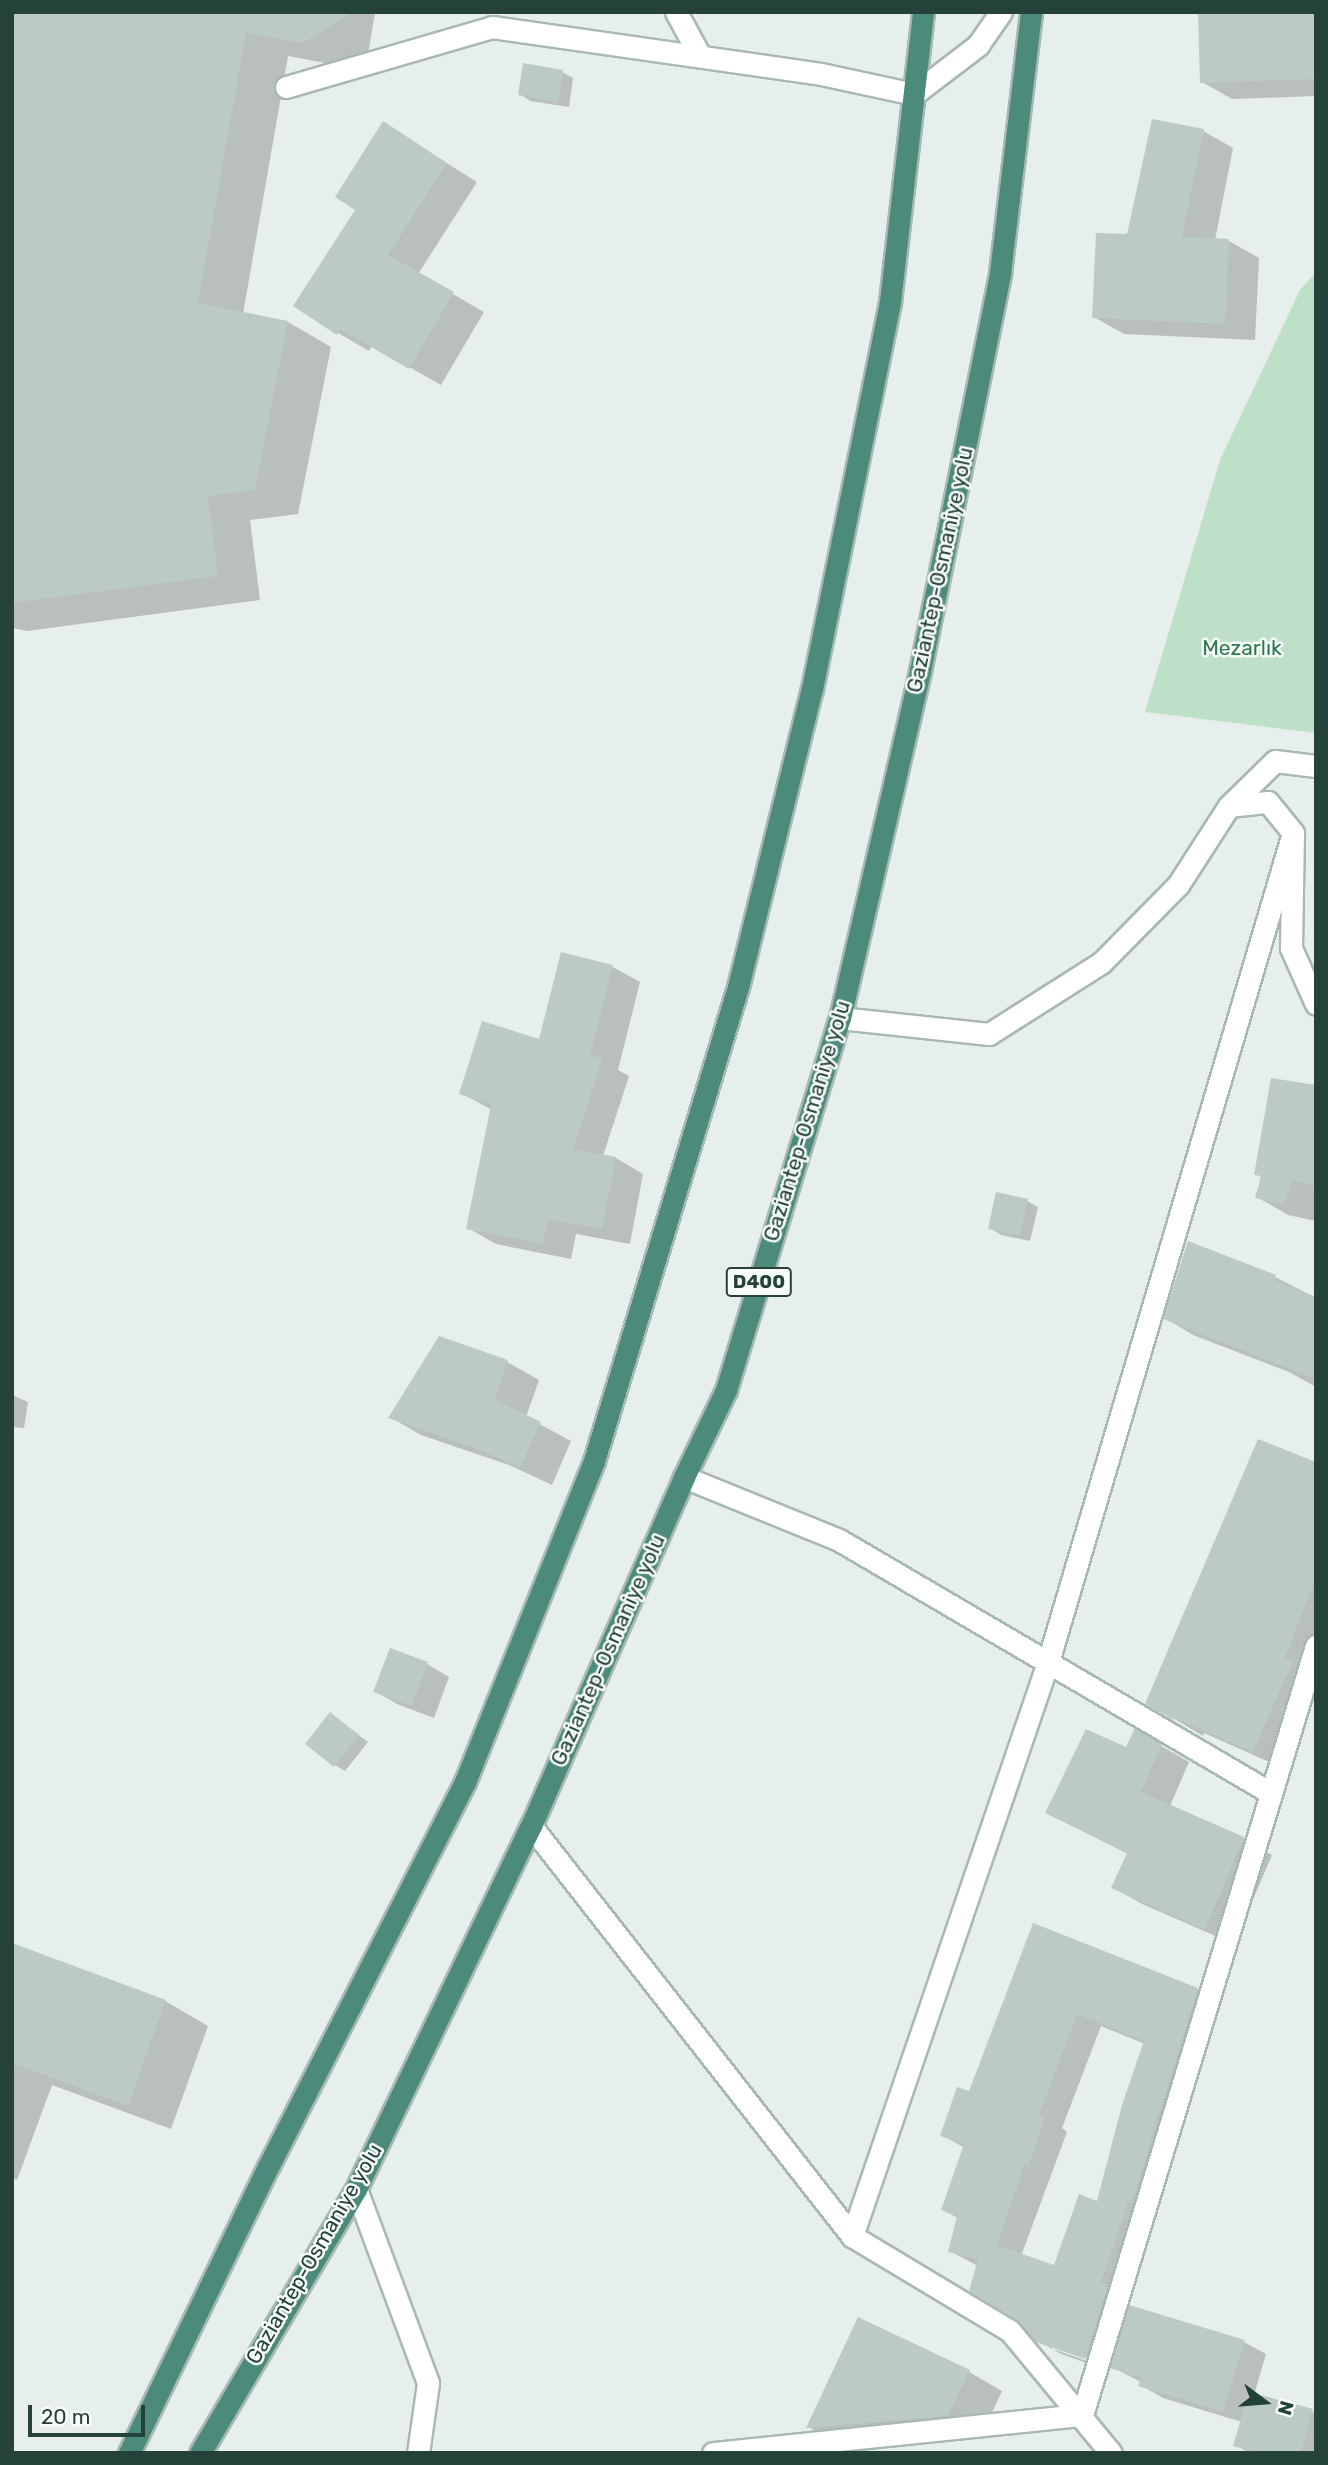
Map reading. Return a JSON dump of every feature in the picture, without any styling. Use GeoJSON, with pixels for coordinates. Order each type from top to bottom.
{"type":"FeatureCollection","features":[{"type":"Feature","properties":{"kind":"highway"},"geometry":{"type":"LineString","coordinates":[[129,2453],[269,2165],[466,1782],[594,1461],[740,983],[812,689],[890,302],[923,12]]}},
{"type":"Feature","properties":{"kind":"highway","name":"Gaziantep-Osmaniye yolu"},"geometry":{"type":"LineString","coordinates":[[200,2453],[356,2189],[531,1826],[684,1477],[726,1390],[840,1018],[920,671],[1000,273],[1031,12]]}},
{"type":"Feature","properties":{"kind":"street"},"geometry":{"type":"LineString","coordinates":[[676,12],[700,56]]}},
{"type":"Feature","properties":{"kind":"street"},"geometry":{"type":"LineString","coordinates":[[286,88],[492,27],[821,74],[914,94],[978,46],[1001,12]]}},
{"type":"Feature","properties":{"kind":"street"},"geometry":{"type":"LineString","coordinates":[[840,1018],[989,1034],[1101,963],[1178,885],[1229,806],[1275,761],[1316,766]]}},
{"type":"Feature","properties":{"kind":"street"},"geometry":{"type":"LineString","coordinates":[[1229,806],[1268,802],[1293,833],[1291,948],[1316,1004]]}},
{"type":"Feature","properties":{"kind":"street"},"geometry":{"type":"LineString","coordinates":[[852,2236],[1048,1662],[1293,833]]}},
{"type":"Feature","properties":{"kind":"street"},"geometry":{"type":"LineString","coordinates":[[684,1477],[839,1540],[1271,1793]]}},
{"type":"Feature","properties":{"kind":"street"},"geometry":{"type":"LineString","coordinates":[[1082,2415],[1316,1646]]}},
{"type":"Feature","properties":{"kind":"street"},"geometry":{"type":"LineString","coordinates":[[531,1826],[852,2236],[1010,2331],[1111,2453]]}},
{"type":"Feature","properties":{"kind":"street"},"geometry":{"type":"LineString","coordinates":[[356,2189],[428,2383],[418,2453]]}},
{"type":"Feature","properties":{"kind":"street"},"geometry":{"type":"LineString","coordinates":[[713,2453],[1082,2415]]}},
{"type":"Feature","properties":{"kind":"green space","name":"Mezarlık"},"geometry":{"type":"Polygon","coordinates":[[[1316,272],[1316,733],[1145,712],[1220,460],[1300,290],[1316,272]]]}},
{"type":"Feature","properties":{"kind":"building"},"geometry":{"type":"Polygon","coordinates":[[[12,12],[353,12],[303,43],[246,33],[198,303],[288,321],[255,490],[208,496],[218,576],[12,603],[12,12]]]}},
{"type":"Feature","properties":{"kind":"building"},"geometry":{"type":"Polygon","coordinates":[[[1198,12],[1316,12],[1316,79],[1200,83],[1198,12]]]}},
{"type":"Feature","properties":{"kind":"building"},"geometry":{"type":"Polygon","coordinates":[[[523,63],[563,70],[558,102],[518,95],[523,63]]]}},
{"type":"Feature","properties":{"kind":"building"},"geometry":{"type":"Polygon","coordinates":[[[1152,119],[1204,129],[1182,237],[1229,239],[1225,324],[1092,318],[1096,233],[1127,234],[1152,119]]]}},
{"type":"Feature","properties":{"kind":"building"},"geometry":{"type":"Polygon","coordinates":[[[383,121],[447,163],[388,255],[454,292],[409,369],[340,329],[337,335],[293,306],[355,210],[335,197],[383,121]]]}},
{"type":"Feature","properties":{"kind":"building"},"geometry":{"type":"Polygon","coordinates":[[[561,952],[613,965],[590,1055],[602,1059],[573,1149],[616,1157],[602,1229],[548,1219],[543,1244],[466,1229],[491,1105],[459,1094],[482,1021],[539,1039],[561,952]]]}},
{"type":"Feature","properties":{"kind":"building"},"geometry":{"type":"Polygon","coordinates":[[[1271,1078],[1316,1085],[1316,1186],[1292,1181],[1284,1205],[1255,1198],[1261,1176],[1254,1175],[1271,1078]]]}},
{"type":"Feature","properties":{"kind":"building"},"geometry":{"type":"Polygon","coordinates":[[[996,1192],[1028,1199],[1020,1236],[988,1229],[996,1192]]]}},
{"type":"Feature","properties":{"kind":"building"},"geometry":{"type":"Polygon","coordinates":[[[1188,1241],[1276,1275],[1274,1280],[1316,1297],[1316,1379],[1163,1319],[1188,1241]]]}},
{"type":"Feature","properties":{"kind":"building"},"geometry":{"type":"Polygon","coordinates":[[[439,1336],[508,1360],[495,1400],[541,1422],[520,1468],[475,1448],[388,1418],[439,1336]]]}},
{"type":"Feature","properties":{"kind":"building"},"geometry":{"type":"Polygon","coordinates":[[[1258,1439],[1316,1462],[1316,1577],[1285,1658],[1293,1661],[1253,1752],[1174,1718],[1173,1720],[1145,1704],[1258,1439]]]}},
{"type":"Feature","properties":{"kind":"building"},"geometry":{"type":"Polygon","coordinates":[[[390,1648],[428,1662],[412,1706],[373,1692],[390,1648]]]}},
{"type":"Feature","properties":{"kind":"building"},"geometry":{"type":"Polygon","coordinates":[[[330,1712],[359,1735],[334,1767],[305,1744],[330,1712]]]}},
{"type":"Feature","properties":{"kind":"building"},"geometry":{"type":"Polygon","coordinates":[[[1135,1728],[1162,1744],[1141,1792],[1244,1837],[1205,1930],[1111,1888],[1127,1853],[1045,1813],[1086,1729],[1126,1747],[1135,1728]]]}},
{"type":"Feature","properties":{"kind":"building"},"geometry":{"type":"Polygon","coordinates":[[[1033,1923],[1198,1988],[1132,2203],[1128,2202],[1101,2282],[1108,2284],[1085,2359],[1036,2342],[1017,2320],[969,2291],[978,2259],[948,2252],[957,2216],[941,2210],[964,2144],[940,2136],[957,2087],[969,2091],[1033,1923]],[[1077,2014],[1039,2115],[1045,2117],[1029,2165],[1025,2164],[997,2245],[1054,2265],[1079,2194],[1097,2201],[1122,2105],[1144,2041],[1077,2014]]]}},
{"type":"Feature","properties":{"kind":"building"},"geometry":{"type":"Polygon","coordinates":[[[12,1943],[166,2000],[128,2106],[12,2063],[12,1943]]]}},
{"type":"Feature","properties":{"kind":"building"},"geometry":{"type":"Polygon","coordinates":[[[1129,2305],[1245,2340],[1223,2412],[1138,2386],[1141,2378],[1110,2368],[1129,2305]]]}},
{"type":"Feature","properties":{"kind":"building"},"geometry":{"type":"Polygon","coordinates":[[[858,2317],[970,2370],[948,2416],[806,2428],[858,2317]]]}},
{"type":"Feature","properties":{"kind":"building"},"geometry":{"type":"Polygon","coordinates":[[[1249,2392],[1313,2409],[1301,2453],[1258,2453],[1233,2446],[1249,2392]]]}}]}
